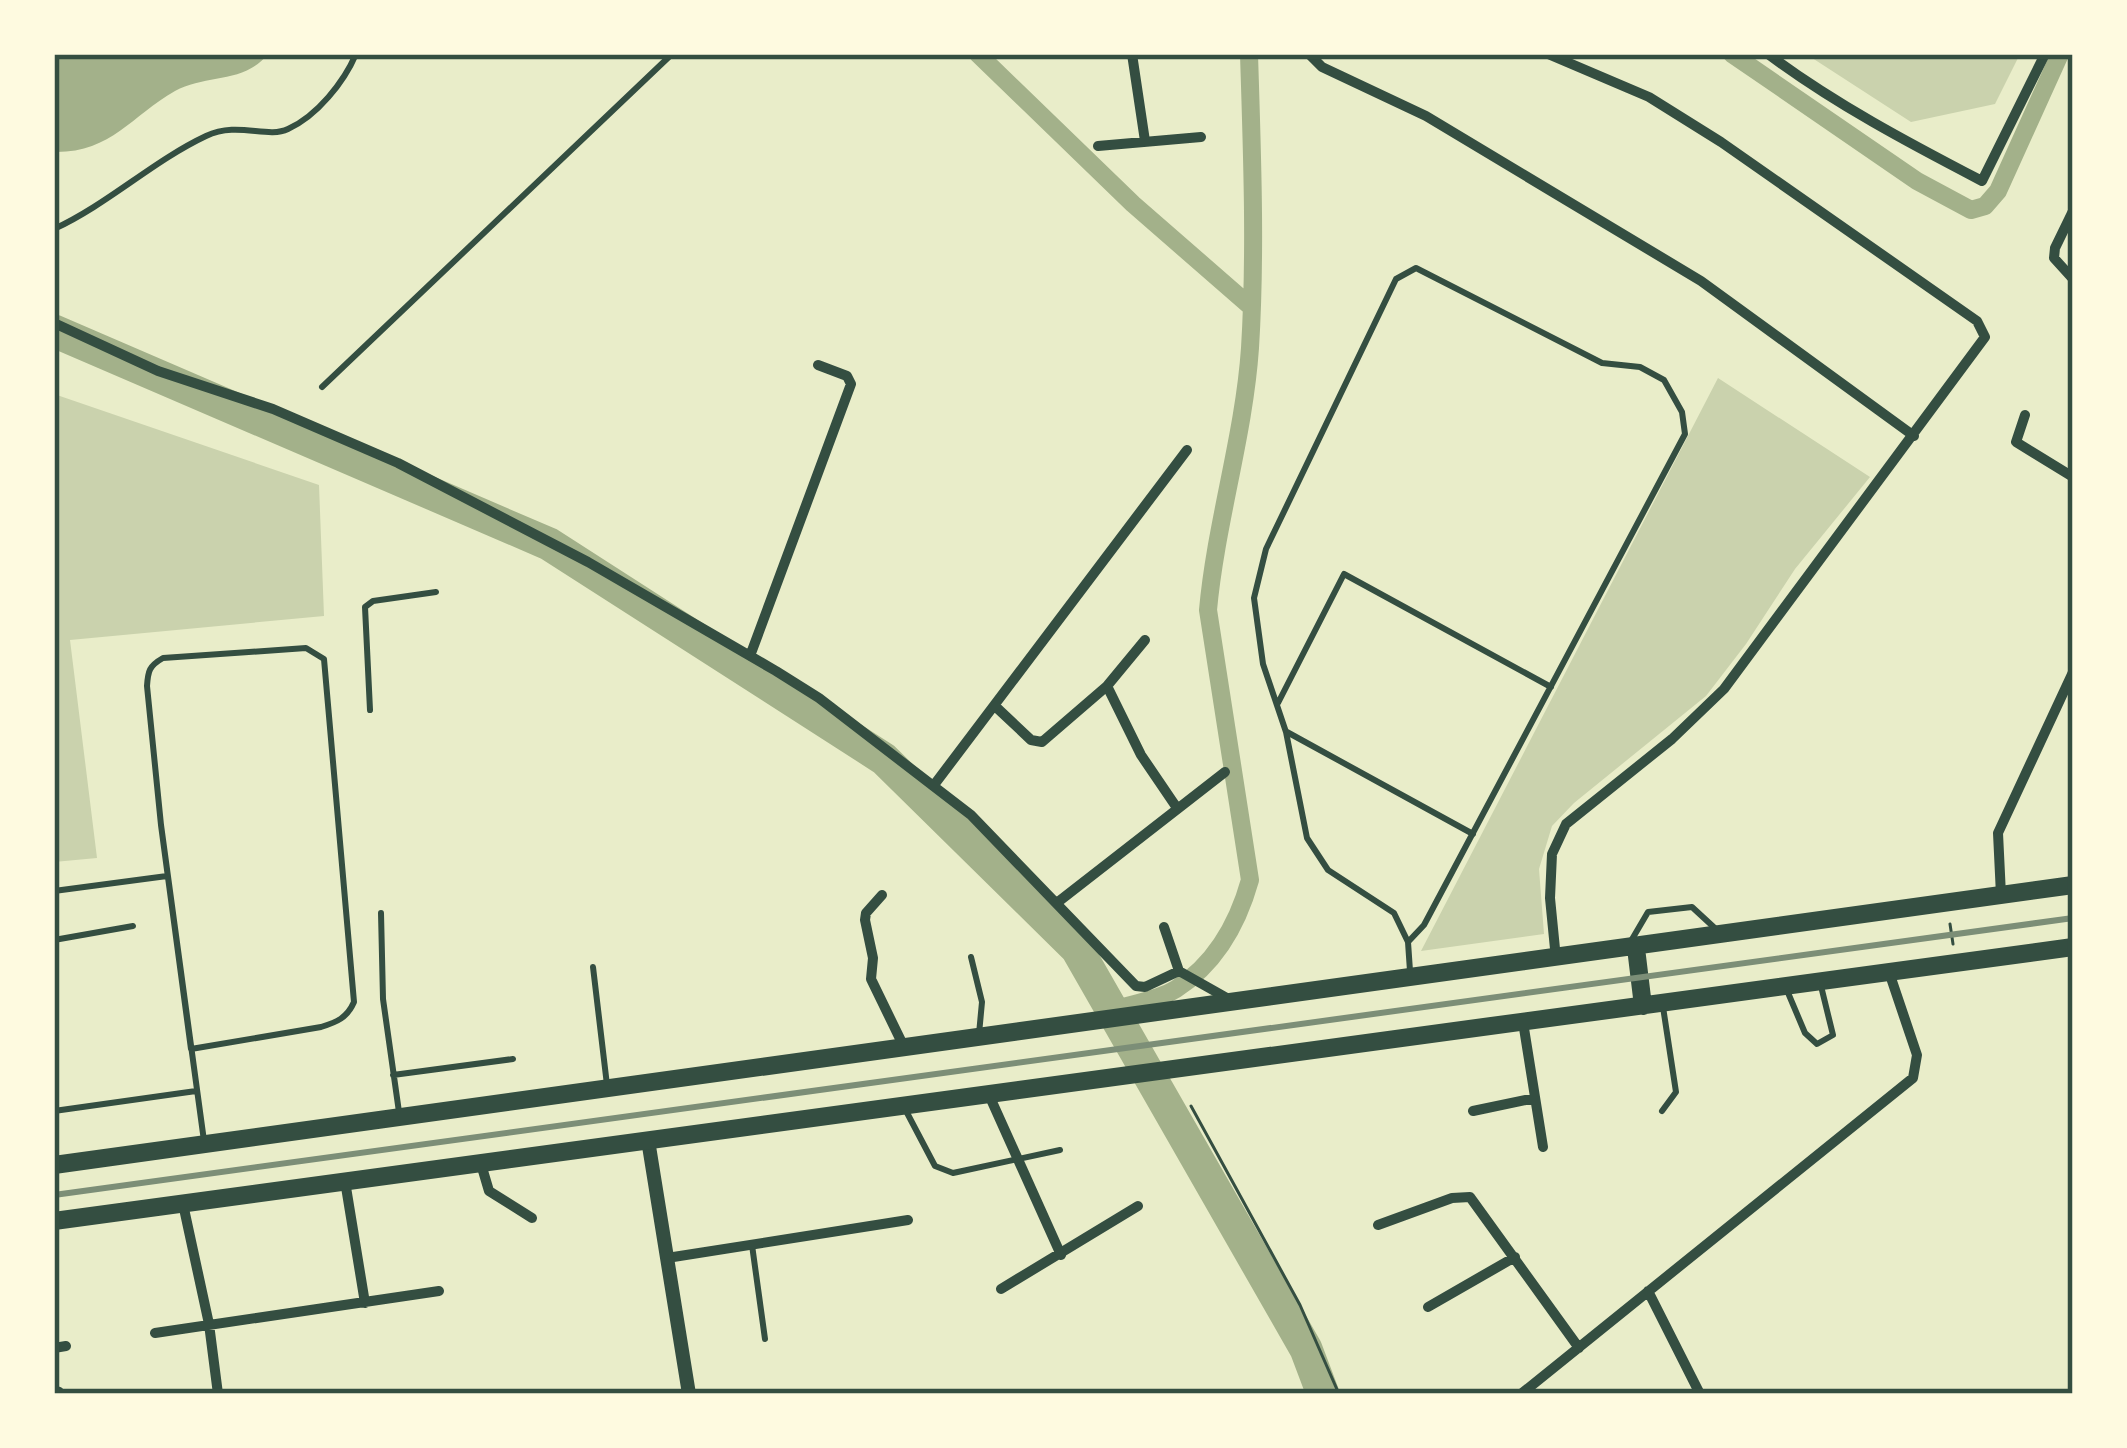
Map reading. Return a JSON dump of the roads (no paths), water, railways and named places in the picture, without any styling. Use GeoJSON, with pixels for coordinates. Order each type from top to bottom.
{"type":"FeatureCollection","features":[{"type":"Feature","properties":{"kind":"highway"},"geometry":{"type":"LineString","coordinates":[[54,1165],[2073,885]]}},
{"type":"Feature","properties":{"kind":"highway"},"geometry":{"type":"LineString","coordinates":[[54,1221],[2073,947]]}},
{"type":"Feature","properties":{"kind":"highway"},"geometry":{"type":"LineString","coordinates":[[1631,949],[1653,1005]]}},
{"type":"Feature","properties":{"kind":"street"},"geometry":{"type":"LineString","coordinates":[[1132,54],[1145,142]]}},
{"type":"Feature","properties":{"kind":"street"},"geometry":{"type":"LineString","coordinates":[[1309,54],[1322,67],[1426,116],[1701,281],[1913,436]]}},
{"type":"Feature","properties":{"kind":"street"},"geometry":{"type":"LineString","coordinates":[[1548,54],[1649,97],[1721,142],[1977,321],[1985,337],[1724,689],[1672,739],[1566,824],[1552,854],[1550,898],[1556,959]]}},
{"type":"Feature","properties":{"kind":"street"},"geometry":{"type":"LineString","coordinates":[[1768,54],[1817,88],[1982,182],[2045,54]]}},
{"type":"Feature","properties":{"kind":"street"},"geometry":{"type":"LineString","coordinates":[[1099,146],[1201,137]]}},
{"type":"Feature","properties":{"kind":"street"},"geometry":{"type":"LineString","coordinates":[[2073,211],[2054,248],[2054,259],[2073,279]]}},
{"type":"Feature","properties":{"kind":"street"},"geometry":{"type":"LineString","coordinates":[[54,322],[158,371],[284,413],[398,463],[514,521],[750,656],[819,698],[971,814],[1140,988],[1182,972]]}},
{"type":"Feature","properties":{"kind":"street"},"geometry":{"type":"LineString","coordinates":[[750,656],[851,384],[847,376],[818,365]]}},
{"type":"Feature","properties":{"kind":"street"},"geometry":{"type":"LineString","coordinates":[[2026,415],[2016,442],[2073,477]]}},
{"type":"Feature","properties":{"kind":"street"},"geometry":{"type":"LineString","coordinates":[[934,785],[1187,450]]}},
{"type":"Feature","properties":{"kind":"street"},"geometry":{"type":"LineString","coordinates":[[996,707],[1031,740],[1042,742],[1107,686],[1145,640]]}},
{"type":"Feature","properties":{"kind":"street"},"geometry":{"type":"LineString","coordinates":[[2001,895],[1998,833],[2073,672]]}},
{"type":"Feature","properties":{"kind":"street"},"geometry":{"type":"LineString","coordinates":[[1107,686],[1141,754],[1177,808]]}},
{"type":"Feature","properties":{"kind":"street"},"geometry":{"type":"LineString","coordinates":[[1058,902],[1225,772]]}},
{"type":"Feature","properties":{"kind":"street"},"geometry":{"type":"LineString","coordinates":[[882,896],[865,920],[873,958],[871,979],[905,1048]]}},
{"type":"Feature","properties":{"kind":"street"},"geometry":{"type":"LineString","coordinates":[[1164,927],[1182,972],[1235,1004]]}},
{"type":"Feature","properties":{"kind":"street"},"geometry":{"type":"LineString","coordinates":[[1521,1394],[1537,1389],[1579,1348],[1913,1078],[1917,1054],[1889,972]]}},
{"type":"Feature","properties":{"kind":"street"},"geometry":{"type":"LineString","coordinates":[[1523,1022],[1543,1147]]}},
{"type":"Feature","properties":{"kind":"street"},"geometry":{"type":"LineString","coordinates":[[989,1095],[1061,1255]]}},
{"type":"Feature","properties":{"kind":"street"},"geometry":{"type":"LineString","coordinates":[[1473,1111],[1535,1098]]}},
{"type":"Feature","properties":{"kind":"street"},"geometry":{"type":"LineString","coordinates":[[648,1140],[689,1394]]}},
{"type":"Feature","properties":{"kind":"street"},"geometry":{"type":"LineString","coordinates":[[481,1164],[489,1191],[532,1218]]}},
{"type":"Feature","properties":{"kind":"street"},"geometry":{"type":"LineString","coordinates":[[344,1181],[365,1303]]}},
{"type":"Feature","properties":{"kind":"street"},"geometry":{"type":"LineString","coordinates":[[1378,1225],[1452,1198],[1470,1197],[1579,1348]]}},
{"type":"Feature","properties":{"kind":"street"},"geometry":{"type":"LineString","coordinates":[[183,1204],[209,1324],[218,1394]]}},
{"type":"Feature","properties":{"kind":"street"},"geometry":{"type":"LineString","coordinates":[[1001,1289],[1138,1207]]}},
{"type":"Feature","properties":{"kind":"street"},"geometry":{"type":"LineString","coordinates":[[667,1258],[908,1220]]}},
{"type":"Feature","properties":{"kind":"street"},"geometry":{"type":"LineString","coordinates":[[1428,1307],[1515,1257]]}},
{"type":"Feature","properties":{"kind":"street"},"geometry":{"type":"LineString","coordinates":[[155,1333],[439,1291]]}},
{"type":"Feature","properties":{"kind":"street"},"geometry":{"type":"LineString","coordinates":[[1648,1291],[1700,1394]]}},
{"type":"Feature","properties":{"kind":"lane"},"geometry":{"type":"LineString","coordinates":[[54,229],[211,133],[245,127],[272,133],[289,129],[346,77],[356,54]]}},
{"type":"Feature","properties":{"kind":"lane"},"geometry":{"type":"LineString","coordinates":[[322,387],[672,54]]}},
{"type":"Feature","properties":{"kind":"lane"},"geometry":{"type":"LineString","coordinates":[[1408,942],[1424,925],[1474,834],[1685,434],[1682,412],[1664,380],[1640,367],[1602,363],[1416,268],[1396,279],[1266,549],[1254,598],[1257,636],[1286,732],[1307,838],[1328,870],[1394,913],[1408,942],[1411,978]]}},
{"type":"Feature","properties":{"kind":"lane"},"geometry":{"type":"LineString","coordinates":[[1277,703],[1345,574],[1551,687]]}},
{"type":"Feature","properties":{"kind":"lane"},"geometry":{"type":"LineString","coordinates":[[370,710],[365,607],[373,601],[436,592]]}},
{"type":"Feature","properties":{"kind":"lane"},"geometry":{"type":"LineString","coordinates":[[306,648],[324,658],[354,1002],[337,1022],[191,1049],[161,825],[148,670],[163,658],[306,648]]}},
{"type":"Feature","properties":{"kind":"lane"},"geometry":{"type":"LineString","coordinates":[[1286,732],[1474,834]]}},
{"type":"Feature","properties":{"kind":"lane"},"geometry":{"type":"LineString","coordinates":[[161,825],[205,1144]]}},
{"type":"Feature","properties":{"kind":"lane"},"geometry":{"type":"LineString","coordinates":[[54,891],[167,875]]}},
{"type":"Feature","properties":{"kind":"lane"},"geometry":{"type":"LineString","coordinates":[[1631,949],[1648,912],[1692,907],[1723,936]]}},
{"type":"Feature","properties":{"kind":"lane"},"geometry":{"type":"LineString","coordinates":[[381,913],[383,999],[399,1117]]}},
{"type":"Feature","properties":{"kind":"lane"},"geometry":{"type":"LineString","coordinates":[[54,940],[134,926]]}},
{"type":"Feature","properties":{"kind":"lane"},"geometry":{"type":"LineString","coordinates":[[971,957],[982,1002],[979,1038]]}},
{"type":"Feature","properties":{"kind":"lane"},"geometry":{"type":"LineString","coordinates":[[593,967],[608,1088]]}},
{"type":"Feature","properties":{"kind":"lane"},"geometry":{"type":"LineString","coordinates":[[1785,987],[1811,1043],[1824,1044],[1833,1035],[1821,982]]}},
{"type":"Feature","properties":{"kind":"lane"},"geometry":{"type":"LineString","coordinates":[[1653,1005],[1676,1092],[1662,1112]]}},
{"type":"Feature","properties":{"kind":"lane"},"geometry":{"type":"LineString","coordinates":[[393,1076],[513,1059]]}},
{"type":"Feature","properties":{"kind":"lane"},"geometry":{"type":"LineString","coordinates":[[54,1111],[196,1091]]}},
{"type":"Feature","properties":{"kind":"lane"},"geometry":{"type":"LineString","coordinates":[[904,1107],[935,1166],[943,1172],[1060,1150]]}},
{"type":"Feature","properties":{"kind":"lane"},"geometry":{"type":"LineString","coordinates":[[752,1245],[765,1339]]}},
{"type":"Feature","properties":{"kind":"waterway"},"geometry":{"type":"LineString","coordinates":[[978,54],[1133,204],[1250,306]]}},
{"type":"Feature","properties":{"kind":"waterway"},"geometry":{"type":"LineString","coordinates":[[1112,1010],[1169,993],[1190,979],[1232,927],[1250,880],[1208,610],[1250,348],[1249,54]]}},
{"type":"Feature","properties":{"kind":"waterway"},"geometry":{"type":"LineString","coordinates":[[1732,54],[1917,181],[1971,210],[1985,206],[1998,191],[2060,54]]}},
{"type":"Feature","properties":{"kind":"waterway"},"geometry":{"type":"LineString","coordinates":[[54,331],[549,544],[884,759],[1077,949],[1306,1349],[1323,1394]]}},
{"type":"Feature","properties":{"kind":"railway"},"geometry":{"type":"LineString","coordinates":[[54,1195],[2073,918]]}}]}
